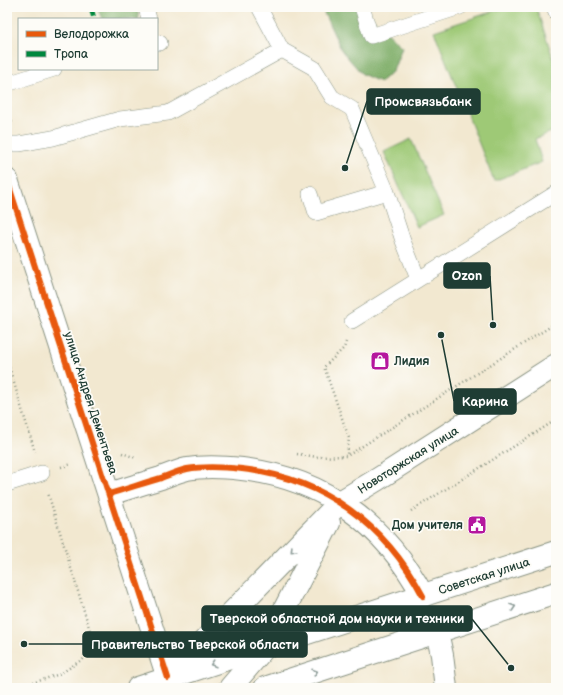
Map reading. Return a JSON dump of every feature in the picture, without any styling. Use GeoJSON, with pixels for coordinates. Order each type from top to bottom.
{"type":"FeatureCollection","features":[{"type":"Feature","properties":{"kind":"main road","name":"улица Андрея Дементьева"},"geometry":{"type":"LineString","coordinates":[[7,180],[168,678]]}},
{"type":"Feature","properties":{"kind":"main road","name":"Новоторжская улица"},"geometry":{"type":"LineString","coordinates":[[168,678],[340,502],[378,480],[556,365]]}},
{"type":"Feature","properties":{"kind":"main road"},"geometry":{"type":"LineString","coordinates":[[109,494],[187,469],[220,467],[253,470],[285,478],[316,490],[340,502],[370,525],[391,547],[409,571],[423,596]]}},
{"type":"Feature","properties":{"kind":"main road"},"geometry":{"type":"LineString","coordinates":[[230,688],[265,647],[340,502]]}},
{"type":"Feature","properties":{"kind":"main road","name":"Советская улица"},"geometry":{"type":"LineString","coordinates":[[138,688],[556,552]]}},
{"type":"Feature","properties":{"kind":"main road"},"geometry":{"type":"LineString","coordinates":[[265,688],[556,593]]}},
{"type":"Feature","properties":{"kind":"main road"},"geometry":{"type":"LineString","coordinates":[[437,632],[444,662],[446,688]]}},
{"type":"Feature","properties":{"kind":"lane"},"geometry":{"type":"LineString","coordinates":[[146,7],[149,18]]}},
{"type":"Feature","properties":{"kind":"lane"},"geometry":{"type":"LineString","coordinates":[[259,7],[282,50],[314,68],[332,96],[352,109],[387,192],[403,241],[418,279]]}},
{"type":"Feature","properties":{"kind":"lane"},"geometry":{"type":"LineString","coordinates":[[362,7],[371,36],[460,7]]}},
{"type":"Feature","properties":{"kind":"lane"},"geometry":{"type":"LineString","coordinates":[[554,7],[556,12]]}},
{"type":"Feature","properties":{"kind":"lane"},"geometry":{"type":"LineString","coordinates":[[7,144],[19,144],[53,138],[120,119],[168,113],[282,50]]}},
{"type":"Feature","properties":{"kind":"lane"},"geometry":{"type":"LineString","coordinates":[[7,84],[51,70]]}},
{"type":"Feature","properties":{"kind":"lane"},"geometry":{"type":"LineString","coordinates":[[310,194],[316,213],[387,192]]}},
{"type":"Feature","properties":{"kind":"lane"},"geometry":{"type":"LineString","coordinates":[[352,321],[556,193]]}},
{"type":"Feature","properties":{"kind":"lane"},"geometry":{"type":"LineString","coordinates":[[7,484],[42,473]]}},
{"type":"Feature","properties":{"kind":"path"},"geometry":{"type":"LineString","coordinates":[[347,456],[349,438],[324,367],[344,348],[352,321]]}},
{"type":"Feature","properties":{"kind":"path"},"geometry":{"type":"LineString","coordinates":[[295,453],[318,457],[347,456],[556,323]]}},
{"type":"Feature","properties":{"kind":"path"},"geometry":{"type":"LineString","coordinates":[[7,360],[92,637],[83,658],[60,674],[17,688]]}},
{"type":"Feature","properties":{"kind":"path"},"geometry":{"type":"LineString","coordinates":[[411,511],[556,420]]}},
{"type":"Feature","properties":{"kind":"path"},"geometry":{"type":"LineString","coordinates":[[42,473],[114,450],[142,460]]}},
{"type":"Feature","properties":{"kind":"green space"},"geometry":{"type":"Polygon","coordinates":[[[97,7],[137,7],[139,18],[102,18],[97,7]]]}},
{"type":"Feature","properties":{"kind":"green space"},"geometry":{"type":"Polygon","coordinates":[[[321,7],[365,7],[373,19],[402,47],[393,71],[380,82],[362,74],[342,51],[321,7]]]}},
{"type":"Feature","properties":{"kind":"green space"},"geometry":{"type":"Polygon","coordinates":[[[506,7],[536,7],[556,67],[556,130],[535,139],[542,162],[494,181],[434,31],[506,7]]]}},
{"type":"Feature","properties":{"kind":"green space"},"geometry":{"type":"Polygon","coordinates":[[[411,139],[444,215],[417,227],[384,152],[411,139]]]}},
{"type":"Feature","properties":{"kind":"marked path"},"geometry":{"type":"LineString","coordinates":[[91,7],[94,18]]}},
{"type":"Feature","properties":{"kind":"cycle path"},"geometry":{"type":"LineString","coordinates":[[7,180],[168,678]]}},
{"type":"Feature","properties":{"kind":"cycle path"},"geometry":{"type":"LineString","coordinates":[[109,494],[184,470],[200,467],[242,469],[271,474],[299,483],[325,494],[349,509],[370,527],[390,547],[408,570],[423,596]]}},
{"type":"Feature","properties":{"kind":"place","name":"Промсвязьбанк"},"geometry":{"type":"Point","coordinates":[345,168]}},
{"type":"Feature","properties":{"kind":"place","name":"Ozon"},"geometry":{"type":"Point","coordinates":[493,325]}},
{"type":"Feature","properties":{"kind":"place","name":"Карина"},"geometry":{"type":"Point","coordinates":[441,335]}},
{"type":"Feature","properties":{"kind":"place","name":"Лидия"},"geometry":{"type":"Point","coordinates":[380,361]}},
{"type":"Feature","properties":{"kind":"place","name":"Дом учителя"},"geometry":{"type":"Point","coordinates":[477,525]}},
{"type":"Feature","properties":{"kind":"place","name":"Правительство Тверской области"},"geometry":{"type":"Point","coordinates":[24,644]}},
{"type":"Feature","properties":{"kind":"place","name":"Тверской областной дом науки и техники"},"geometry":{"type":"Point","coordinates":[511,668]}}]}
